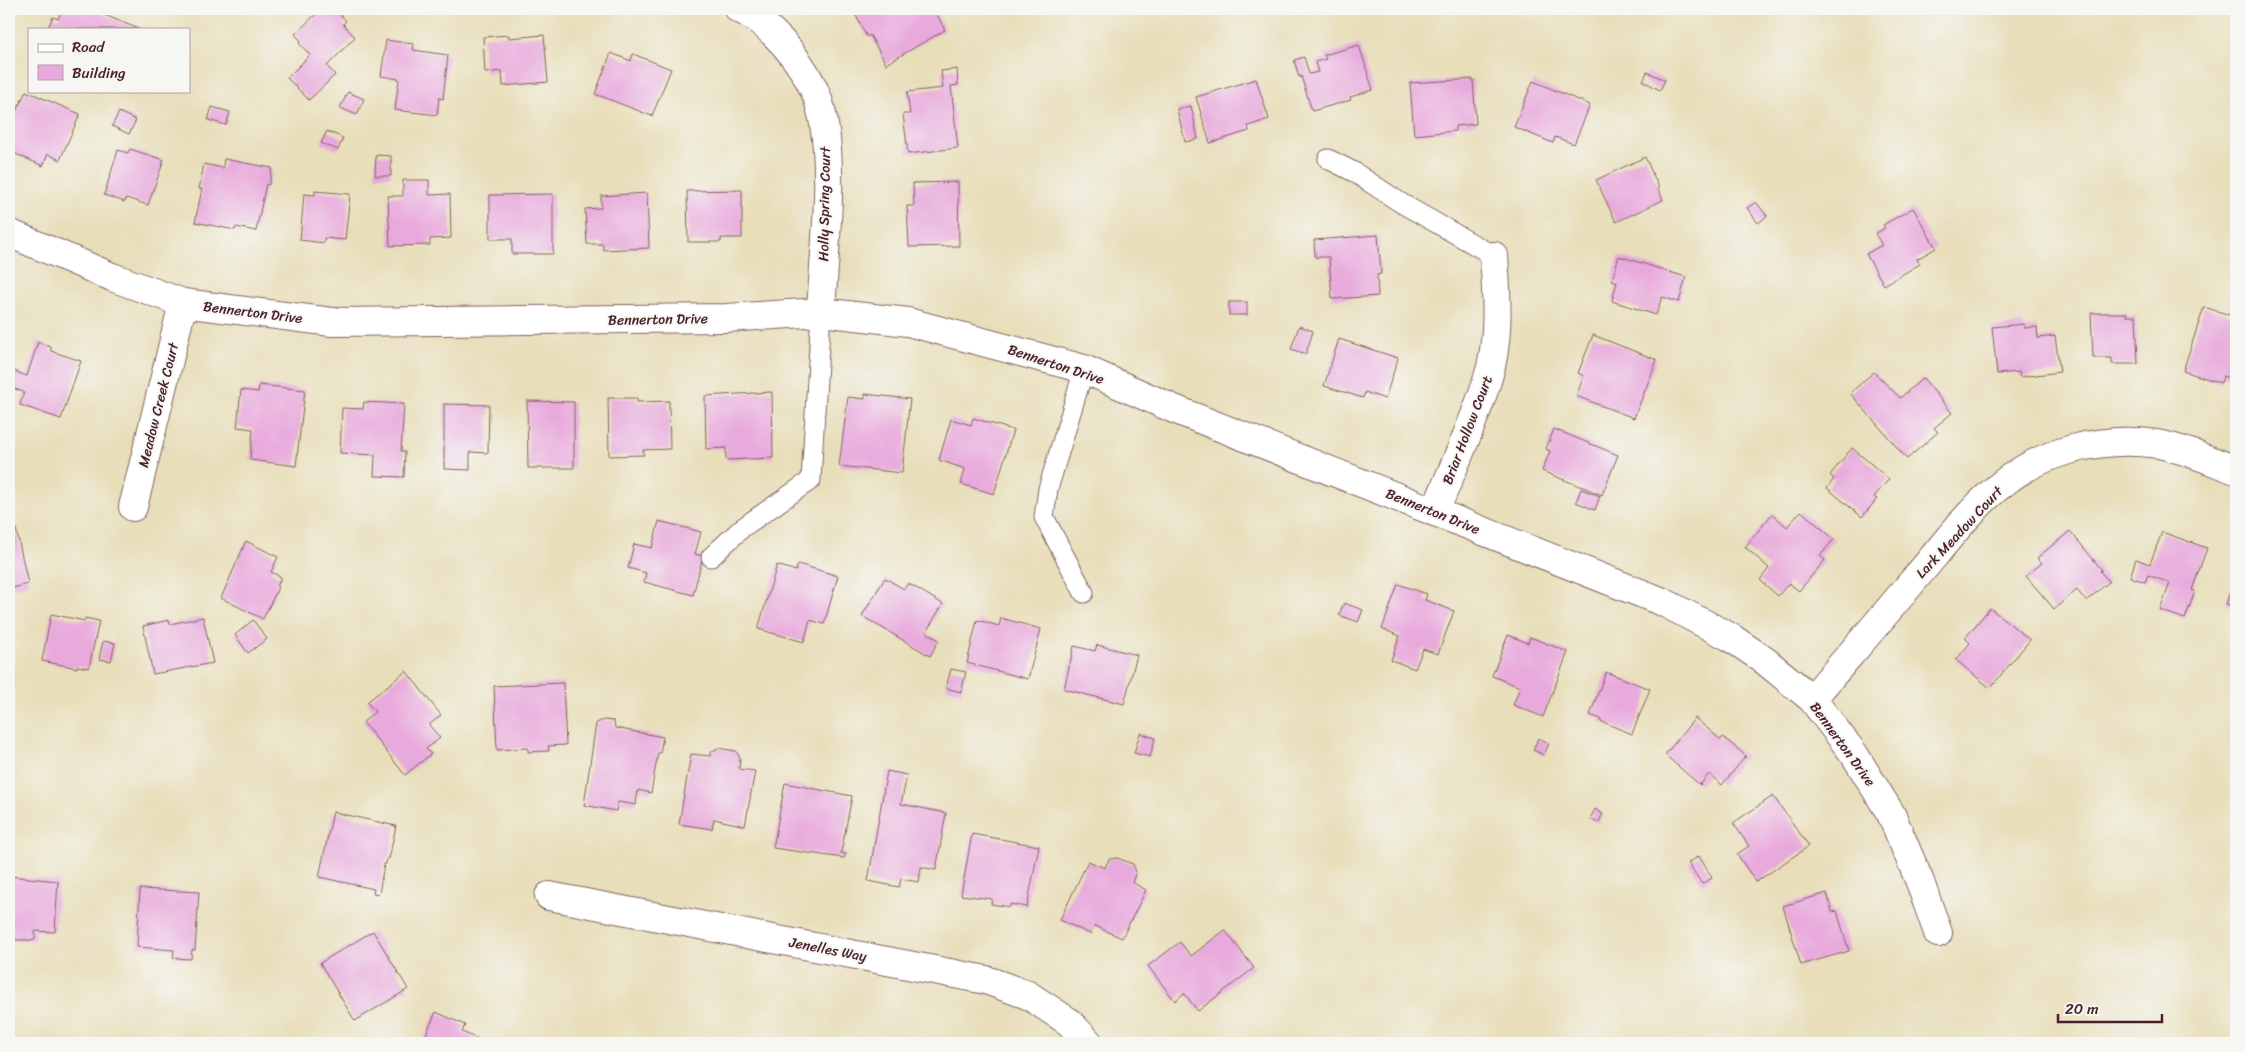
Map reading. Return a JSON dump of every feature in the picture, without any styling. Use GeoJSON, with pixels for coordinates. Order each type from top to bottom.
{"type":"FeatureCollection","features":[{"type":"Feature","properties":{"kind":"street","name":"Holly Spring Court"},"geometry":{"type":"LineString","coordinates":[[739,9],[748,13],[774,33],[799,62],[822,112],[828,174],[821,312]]}},
{"type":"Feature","properties":{"kind":"street","name":"Bennerton Drive"},"geometry":{"type":"LineString","coordinates":[[9,234],[183,304],[332,322],[727,318],[821,312],[908,322],[1084,370],[1174,409],[1663,602],[1730,637],[1764,660],[1812,699],[1854,754],[1890,814],[1920,882],[1938,933]]}},
{"type":"Feature","properties":{"kind":"street","name":"Briar Hollow Court"},"geometry":{"type":"LineString","coordinates":[[1435,512],[1488,380],[1494,347],[1497,305],[1494,256]]}},
{"type":"Feature","properties":{"kind":"street","name":"Meadow Creek Court"},"geometry":{"type":"LineString","coordinates":[[133,506],[183,304]]}},
{"type":"Feature","properties":{"kind":"street","name":"Lark Meadow Court"},"geometry":{"type":"LineString","coordinates":[[1812,699],[1966,520],[1997,488],[2022,470],[2050,455],[2076,447],[2119,442],[2158,444],[2236,470]]}},
{"type":"Feature","properties":{"kind":"street","name":"Jenelles Way"},"geometry":{"type":"LineString","coordinates":[[548,896],[986,980],[1028,995],[1069,1022],[1088,1043]]}},
{"type":"Feature","properties":{"kind":"lane"},"geometry":{"type":"LineString","coordinates":[[1328,159],[1354,172],[1414,211],[1494,256]]}},
{"type":"Feature","properties":{"kind":"lane"},"geometry":{"type":"LineString","coordinates":[[711,557],[742,528],[811,480],[821,312]]}},
{"type":"Feature","properties":{"kind":"lane"},"geometry":{"type":"LineString","coordinates":[[1084,370],[1048,489],[1044,517],[1084,592]]}},
{"type":"Feature","properties":{"kind":"building"},"geometry":{"type":"Polygon","coordinates":[[[62,9],[90,9],[137,28],[48,28],[53,17],[58,19],[62,9]]]}},
{"type":"Feature","properties":{"kind":"building"},"geometry":{"type":"Polygon","coordinates":[[[321,9],[335,9],[346,21],[343,24],[355,37],[327,66],[335,75],[309,100],[287,78],[310,55],[299,43],[301,41],[295,34],[321,9]]]}},
{"type":"Feature","properties":{"kind":"building"},"geometry":{"type":"Polygon","coordinates":[[[860,9],[934,9],[945,30],[886,64],[870,35],[867,37],[854,12],[860,9]]]}},
{"type":"Feature","properties":{"kind":"building"},"geometry":{"type":"Polygon","coordinates":[[[509,35],[509,38],[544,35],[548,82],[503,86],[502,71],[485,73],[483,37],[509,35]]]}},
{"type":"Feature","properties":{"kind":"building"},"geometry":{"type":"Polygon","coordinates":[[[386,40],[414,44],[413,50],[448,55],[443,99],[439,98],[437,115],[395,110],[399,79],[381,76],[386,40]]]}},
{"type":"Feature","properties":{"kind":"building"},"geometry":{"type":"Polygon","coordinates":[[[1359,45],[1373,90],[1350,97],[1351,100],[1312,111],[1294,60],[1304,57],[1309,74],[1318,72],[1315,62],[1326,59],[1324,55],[1359,45]]]}},
{"type":"Feature","properties":{"kind":"building"},"geometry":{"type":"Polygon","coordinates":[[[611,53],[631,61],[633,54],[671,69],[652,116],[595,94],[611,53]]]}},
{"type":"Feature","properties":{"kind":"building"},"geometry":{"type":"Polygon","coordinates":[[[957,69],[958,85],[951,86],[958,148],[908,154],[903,114],[910,114],[907,92],[943,88],[941,71],[957,69]]]}},
{"type":"Feature","properties":{"kind":"building"},"geometry":{"type":"Polygon","coordinates":[[[1647,72],[1665,80],[1660,90],[1643,81],[1647,72]]]}},
{"type":"Feature","properties":{"kind":"building"},"geometry":{"type":"Polygon","coordinates":[[[1256,79],[1269,119],[1248,126],[1249,131],[1210,143],[1196,97],[1256,79]]]}},
{"type":"Feature","properties":{"kind":"building"},"geometry":{"type":"Polygon","coordinates":[[[1473,79],[1476,124],[1455,126],[1455,131],[1414,135],[1410,83],[1473,79]]]}},
{"type":"Feature","properties":{"kind":"building"},"geometry":{"type":"Polygon","coordinates":[[[1533,81],[1590,105],[1574,144],[1555,137],[1553,143],[1514,127],[1533,81]]]}},
{"type":"Feature","properties":{"kind":"building"},"geometry":{"type":"Polygon","coordinates":[[[26,91],[80,114],[60,160],[48,154],[43,166],[9,151],[9,116],[12,108],[17,110],[26,91]]]}},
{"type":"Feature","properties":{"kind":"building"},"geometry":{"type":"Polygon","coordinates":[[[348,92],[364,99],[357,115],[340,108],[348,92]]]}},
{"type":"Feature","properties":{"kind":"building"},"geometry":{"type":"Polygon","coordinates":[[[1191,106],[1198,139],[1185,142],[1177,109],[1191,106]]]}},
{"type":"Feature","properties":{"kind":"building"},"geometry":{"type":"Polygon","coordinates":[[[212,107],[230,112],[226,125],[208,120],[212,107]]]}},
{"type":"Feature","properties":{"kind":"building"},"geometry":{"type":"Polygon","coordinates":[[[119,112],[136,120],[129,134],[112,126],[119,112]]]}},
{"type":"Feature","properties":{"kind":"building"},"geometry":{"type":"Polygon","coordinates":[[[327,131],[343,138],[338,150],[321,143],[327,131]]]}},
{"type":"Feature","properties":{"kind":"building"},"geometry":{"type":"Polygon","coordinates":[[[130,149],[164,160],[148,205],[126,198],[125,202],[104,195],[118,150],[128,153],[130,149]]]}},
{"type":"Feature","properties":{"kind":"building"},"geometry":{"type":"Polygon","coordinates":[[[376,155],[391,156],[391,176],[375,176],[376,155]]]}},
{"type":"Feature","properties":{"kind":"building"},"geometry":{"type":"Polygon","coordinates":[[[1645,157],[1663,200],[1616,222],[1596,180],[1645,157]]]}},
{"type":"Feature","properties":{"kind":"building"},"geometry":{"type":"Polygon","coordinates":[[[224,159],[272,168],[269,185],[266,184],[256,231],[236,227],[235,230],[195,222],[202,189],[199,189],[204,164],[223,168],[224,159]]]}},
{"type":"Feature","properties":{"kind":"building"},"geometry":{"type":"Polygon","coordinates":[[[403,180],[429,180],[429,195],[450,194],[451,238],[430,239],[430,245],[390,246],[388,196],[403,196],[403,180]]]}},
{"type":"Feature","properties":{"kind":"building"},"geometry":{"type":"Polygon","coordinates":[[[958,182],[959,246],[909,247],[907,206],[914,206],[913,183],[958,182]]]}},
{"type":"Feature","properties":{"kind":"building"},"geometry":{"type":"Polygon","coordinates":[[[742,190],[742,238],[721,238],[721,242],[688,242],[687,191],[742,190]]]}},
{"type":"Feature","properties":{"kind":"building"},"geometry":{"type":"Polygon","coordinates":[[[315,191],[350,194],[345,240],[324,238],[324,243],[300,240],[304,194],[315,195],[315,191]]]}},
{"type":"Feature","properties":{"kind":"building"},"geometry":{"type":"Polygon","coordinates":[[[647,193],[649,248],[603,250],[603,244],[587,244],[585,209],[601,208],[601,196],[647,193]]]}},
{"type":"Feature","properties":{"kind":"building"},"geometry":{"type":"Polygon","coordinates":[[[553,194],[553,254],[512,254],[512,239],[490,239],[490,195],[553,194]]]}},
{"type":"Feature","properties":{"kind":"building"},"geometry":{"type":"Polygon","coordinates":[[[1756,202],[1767,216],[1758,223],[1747,208],[1756,202]]]}},
{"type":"Feature","properties":{"kind":"building"},"geometry":{"type":"Polygon","coordinates":[[[1913,208],[1936,248],[1917,259],[1920,264],[1884,285],[1866,254],[1882,245],[1875,234],[1885,228],[1883,225],[1913,208]]]}},
{"type":"Feature","properties":{"kind":"building"},"geometry":{"type":"Polygon","coordinates":[[[1378,235],[1381,274],[1377,275],[1378,296],[1332,299],[1329,257],[1315,257],[1314,240],[1378,235]]]}},
{"type":"Feature","properties":{"kind":"building"},"geometry":{"type":"Polygon","coordinates":[[[1619,256],[1686,277],[1679,302],[1662,297],[1656,315],[1612,301],[1617,282],[1612,280],[1619,256]]]}},
{"type":"Feature","properties":{"kind":"building"},"geometry":{"type":"Polygon","coordinates":[[[1229,302],[1247,302],[1247,315],[1229,315],[1229,302]]]}},
{"type":"Feature","properties":{"kind":"building"},"geometry":{"type":"Polygon","coordinates":[[[2204,307],[2236,317],[2236,380],[2223,376],[2221,383],[2183,371],[2204,307]]]}},
{"type":"Feature","properties":{"kind":"building"},"geometry":{"type":"Polygon","coordinates":[[[2091,313],[2127,313],[2126,316],[2136,316],[2138,364],[2112,364],[2112,358],[2093,358],[2091,313]]]}},
{"type":"Feature","properties":{"kind":"building"},"geometry":{"type":"Polygon","coordinates":[[[2024,324],[2024,328],[2037,327],[2038,338],[2055,336],[2060,372],[2020,377],[2019,372],[1997,374],[1992,327],[2024,324]]]}},
{"type":"Feature","properties":{"kind":"building"},"geometry":{"type":"Polygon","coordinates":[[[1299,326],[1313,331],[1306,354],[1291,349],[1299,326]]]}},
{"type":"Feature","properties":{"kind":"building"},"geometry":{"type":"Polygon","coordinates":[[[1593,335],[1657,360],[1634,418],[1576,396],[1584,376],[1578,373],[1593,335]]]}},
{"type":"Feature","properties":{"kind":"building"},"geometry":{"type":"Polygon","coordinates":[[[1339,339],[1398,358],[1385,399],[1365,392],[1363,398],[1324,386],[1339,339]]]}},
{"type":"Feature","properties":{"kind":"building"},"geometry":{"type":"Polygon","coordinates":[[[38,342],[51,347],[51,351],[81,361],[61,419],[20,405],[24,392],[9,387],[11,370],[27,376],[38,342]]]}},
{"type":"Feature","properties":{"kind":"building"},"geometry":{"type":"Polygon","coordinates":[[[1874,372],[1900,398],[1923,378],[1952,413],[1934,428],[1938,432],[1907,459],[1850,393],[1874,372]]]}},
{"type":"Feature","properties":{"kind":"building"},"geometry":{"type":"Polygon","coordinates":[[[259,385],[305,390],[296,466],[250,460],[253,429],[237,427],[241,390],[258,392],[259,385]]]}},
{"type":"Feature","properties":{"kind":"building"},"geometry":{"type":"Polygon","coordinates":[[[772,392],[773,458],[726,460],[726,448],[706,449],[705,396],[772,392]]]}},
{"type":"Feature","properties":{"kind":"building"},"geometry":{"type":"Polygon","coordinates":[[[865,394],[910,399],[902,473],[839,466],[848,397],[865,399],[865,394]]]}},
{"type":"Feature","properties":{"kind":"building"},"geometry":{"type":"Polygon","coordinates":[[[608,398],[637,398],[637,402],[669,401],[670,449],[643,450],[644,455],[609,456],[608,398]]]}},
{"type":"Feature","properties":{"kind":"building"},"geometry":{"type":"Polygon","coordinates":[[[527,401],[574,402],[574,468],[528,468],[527,401]]]}},
{"type":"Feature","properties":{"kind":"building"},"geometry":{"type":"Polygon","coordinates":[[[364,402],[404,404],[401,451],[405,452],[404,477],[374,476],[375,455],[340,453],[342,408],[363,409],[364,402]]]}},
{"type":"Feature","properties":{"kind":"building"},"geometry":{"type":"Polygon","coordinates":[[[444,404],[489,405],[488,453],[470,452],[470,470],[444,469],[444,404]]]}},
{"type":"Feature","properties":{"kind":"building"},"geometry":{"type":"Polygon","coordinates":[[[973,418],[1013,430],[994,494],[961,484],[965,469],[939,460],[951,419],[971,425],[973,418]]]}},
{"type":"Feature","properties":{"kind":"building"},"geometry":{"type":"Polygon","coordinates":[[[1554,429],[1618,455],[1602,495],[1542,471],[1550,451],[1546,449],[1554,429]]]}},
{"type":"Feature","properties":{"kind":"building"},"geometry":{"type":"Polygon","coordinates":[[[1852,448],[1889,479],[1874,497],[1877,499],[1862,517],[1827,488],[1834,479],[1830,475],[1852,448]]]}},
{"type":"Feature","properties":{"kind":"building"},"geometry":{"type":"Polygon","coordinates":[[[1581,489],[1600,496],[1595,510],[1576,502],[1581,489]]]}},
{"type":"Feature","properties":{"kind":"building"},"geometry":{"type":"Polygon","coordinates":[[[1801,511],[1834,539],[1820,556],[1825,560],[1799,591],[1789,583],[1778,596],[1760,580],[1769,568],[1745,547],[1772,514],[1787,527],[1801,511]]]}},
{"type":"Feature","properties":{"kind":"building"},"geometry":{"type":"Polygon","coordinates":[[[659,521],[701,532],[695,554],[703,556],[693,595],[644,582],[646,573],[628,568],[634,544],[652,548],[659,521]]]}},
{"type":"Feature","properties":{"kind":"building"},"geometry":{"type":"Polygon","coordinates":[[[15,524],[28,584],[9,589],[9,526],[15,524]]]}},
{"type":"Feature","properties":{"kind":"building"},"geometry":{"type":"Polygon","coordinates":[[[2070,531],[2102,570],[2100,571],[2109,582],[2086,601],[2077,590],[2054,609],[2026,576],[2042,563],[2037,558],[2070,531]]]}},
{"type":"Feature","properties":{"kind":"building"},"geometry":{"type":"Polygon","coordinates":[[[2162,532],[2207,548],[2192,590],[2195,591],[2185,619],[2160,610],[2170,583],[2148,575],[2145,582],[2130,577],[2136,559],[2150,564],[2162,532]]]}},
{"type":"Feature","properties":{"kind":"building"},"geometry":{"type":"Polygon","coordinates":[[[246,541],[278,557],[271,572],[281,577],[278,588],[263,619],[221,598],[246,541]]]}},
{"type":"Feature","properties":{"kind":"building"},"geometry":{"type":"Polygon","coordinates":[[[798,564],[838,576],[824,624],[810,620],[804,642],[758,629],[777,565],[796,571],[798,564]]]}},
{"type":"Feature","properties":{"kind":"building"},"geometry":{"type":"Polygon","coordinates":[[[2236,574],[2236,607],[2226,604],[2236,574]]]}},
{"type":"Feature","properties":{"kind":"building"},"geometry":{"type":"Polygon","coordinates":[[[885,578],[904,589],[908,583],[943,604],[926,632],[939,640],[930,656],[862,616],[885,578]]]}},
{"type":"Feature","properties":{"kind":"building"},"geometry":{"type":"Polygon","coordinates":[[[1398,584],[1427,594],[1425,600],[1454,611],[1438,654],[1423,649],[1415,669],[1391,660],[1400,636],[1382,629],[1398,584]]]}},
{"type":"Feature","properties":{"kind":"building"},"geometry":{"type":"Polygon","coordinates":[[[1344,603],[1363,610],[1358,622],[1339,615],[1344,603]]]}},
{"type":"Feature","properties":{"kind":"building"},"geometry":{"type":"Polygon","coordinates":[[[1990,608],[2030,640],[1990,688],[1956,660],[1970,643],[1965,638],[1990,608]]]}},
{"type":"Feature","properties":{"kind":"building"},"geometry":{"type":"Polygon","coordinates":[[[51,614],[85,621],[85,618],[99,621],[89,668],[77,666],[77,668],[42,661],[51,614]]]}},
{"type":"Feature","properties":{"kind":"building"},"geometry":{"type":"Polygon","coordinates":[[[203,617],[213,663],[153,674],[143,626],[169,620],[170,624],[203,617]]]}},
{"type":"Feature","properties":{"kind":"building"},"geometry":{"type":"Polygon","coordinates":[[[1001,618],[1041,629],[1028,679],[967,663],[977,620],[999,626],[1001,618]]]}},
{"type":"Feature","properties":{"kind":"building"},"geometry":{"type":"Polygon","coordinates":[[[253,620],[267,639],[248,653],[235,635],[253,620]]]}},
{"type":"Feature","properties":{"kind":"building"},"geometry":{"type":"Polygon","coordinates":[[[1508,635],[1528,643],[1530,637],[1568,652],[1543,717],[1513,705],[1520,687],[1492,676],[1508,635]]]}},
{"type":"Feature","properties":{"kind":"building"},"geometry":{"type":"Polygon","coordinates":[[[103,641],[115,643],[111,661],[99,659],[103,641]]]}},
{"type":"Feature","properties":{"kind":"building"},"geometry":{"type":"Polygon","coordinates":[[[1097,645],[1137,655],[1124,704],[1064,689],[1074,646],[1095,651],[1097,645]]]}},
{"type":"Feature","properties":{"kind":"building"},"geometry":{"type":"Polygon","coordinates":[[[951,669],[966,672],[961,692],[946,688],[951,669]]]}},
{"type":"Feature","properties":{"kind":"building"},"geometry":{"type":"Polygon","coordinates":[[[406,671],[441,715],[429,725],[440,738],[426,749],[431,754],[405,775],[363,722],[375,712],[367,702],[406,671]]]}},
{"type":"Feature","properties":{"kind":"building"},"geometry":{"type":"Polygon","coordinates":[[[1606,672],[1650,689],[1632,734],[1590,715],[1606,672]]]}},
{"type":"Feature","properties":{"kind":"building"},"geometry":{"type":"Polygon","coordinates":[[[563,683],[566,745],[548,746],[549,751],[528,752],[528,748],[497,750],[494,686],[563,683]]]}},
{"type":"Feature","properties":{"kind":"building"},"geometry":{"type":"Polygon","coordinates":[[[1695,718],[1721,740],[1723,737],[1746,756],[1722,785],[1709,774],[1700,785],[1665,755],[1695,718]]]}},
{"type":"Feature","properties":{"kind":"building"},"geometry":{"type":"Polygon","coordinates":[[[604,720],[614,721],[615,728],[663,737],[660,753],[658,753],[651,793],[638,790],[636,805],[618,802],[616,811],[584,805],[596,723],[604,720]]]}},
{"type":"Feature","properties":{"kind":"building"},"geometry":{"type":"Polygon","coordinates":[[[1140,733],[1155,738],[1150,757],[1134,753],[1140,733]]]}},
{"type":"Feature","properties":{"kind":"building"},"geometry":{"type":"Polygon","coordinates":[[[1538,738],[1549,743],[1544,755],[1533,750],[1538,738]]]}},
{"type":"Feature","properties":{"kind":"building"},"geometry":{"type":"Polygon","coordinates":[[[718,748],[736,751],[740,758],[739,769],[755,771],[745,826],[714,819],[712,829],[679,824],[691,754],[710,756],[711,752],[718,748]]]}},
{"type":"Feature","properties":{"kind":"building"},"geometry":{"type":"Polygon","coordinates":[[[887,771],[907,775],[901,804],[946,813],[936,870],[921,867],[919,882],[901,879],[899,887],[868,881],[887,771]]]}},
{"type":"Feature","properties":{"kind":"building"},"geometry":{"type":"Polygon","coordinates":[[[785,783],[852,796],[841,853],[846,854],[844,858],[773,848],[785,783]]]}},
{"type":"Feature","properties":{"kind":"building"},"geometry":{"type":"Polygon","coordinates":[[[1773,796],[1809,846],[1756,882],[1737,854],[1749,846],[1733,823],[1773,796]]]}},
{"type":"Feature","properties":{"kind":"building"},"geometry":{"type":"Polygon","coordinates":[[[1595,809],[1603,814],[1598,823],[1590,819],[1595,809]]]}},
{"type":"Feature","properties":{"kind":"building"},"geometry":{"type":"Polygon","coordinates":[[[333,812],[396,826],[389,859],[387,858],[386,864],[384,864],[379,894],[373,893],[374,889],[319,877],[333,812]]]}},
{"type":"Feature","properties":{"kind":"building"},"geometry":{"type":"Polygon","coordinates":[[[972,834],[1039,846],[1027,907],[1010,904],[1010,907],[991,904],[992,899],[961,895],[972,834]]]}},
{"type":"Feature","properties":{"kind":"building"},"geometry":{"type":"Polygon","coordinates":[[[1699,856],[1712,878],[1702,884],[1688,863],[1699,856]]]}},
{"type":"Feature","properties":{"kind":"building"},"geometry":{"type":"Polygon","coordinates":[[[1117,858],[1133,864],[1136,872],[1132,882],[1146,890],[1122,938],[1095,926],[1090,934],[1060,920],[1088,861],[1105,868],[1109,859],[1117,858]]]}},
{"type":"Feature","properties":{"kind":"building"},"geometry":{"type":"Polygon","coordinates":[[[9,876],[58,881],[55,932],[35,931],[35,940],[9,940],[9,876]]]}},
{"type":"Feature","properties":{"kind":"building"},"geometry":{"type":"Polygon","coordinates":[[[140,889],[199,892],[195,950],[192,950],[191,959],[173,958],[174,950],[137,947],[140,889]]]}},
{"type":"Feature","properties":{"kind":"building"},"geometry":{"type":"Polygon","coordinates":[[[1827,893],[1832,912],[1837,911],[1849,951],[1801,965],[1783,906],[1827,893]]]}},
{"type":"Feature","properties":{"kind":"building"},"geometry":{"type":"Polygon","coordinates":[[[1225,930],[1254,968],[1198,1011],[1184,993],[1175,1001],[1148,966],[1180,942],[1191,956],[1225,930]]]}},
{"type":"Feature","properties":{"kind":"building"},"geometry":{"type":"Polygon","coordinates":[[[373,931],[408,989],[355,1021],[320,963],[373,931]]]}},
{"type":"Feature","properties":{"kind":"building"},"geometry":{"type":"Polygon","coordinates":[[[436,1012],[465,1025],[462,1032],[488,1043],[422,1043],[436,1012]]]}}]}
